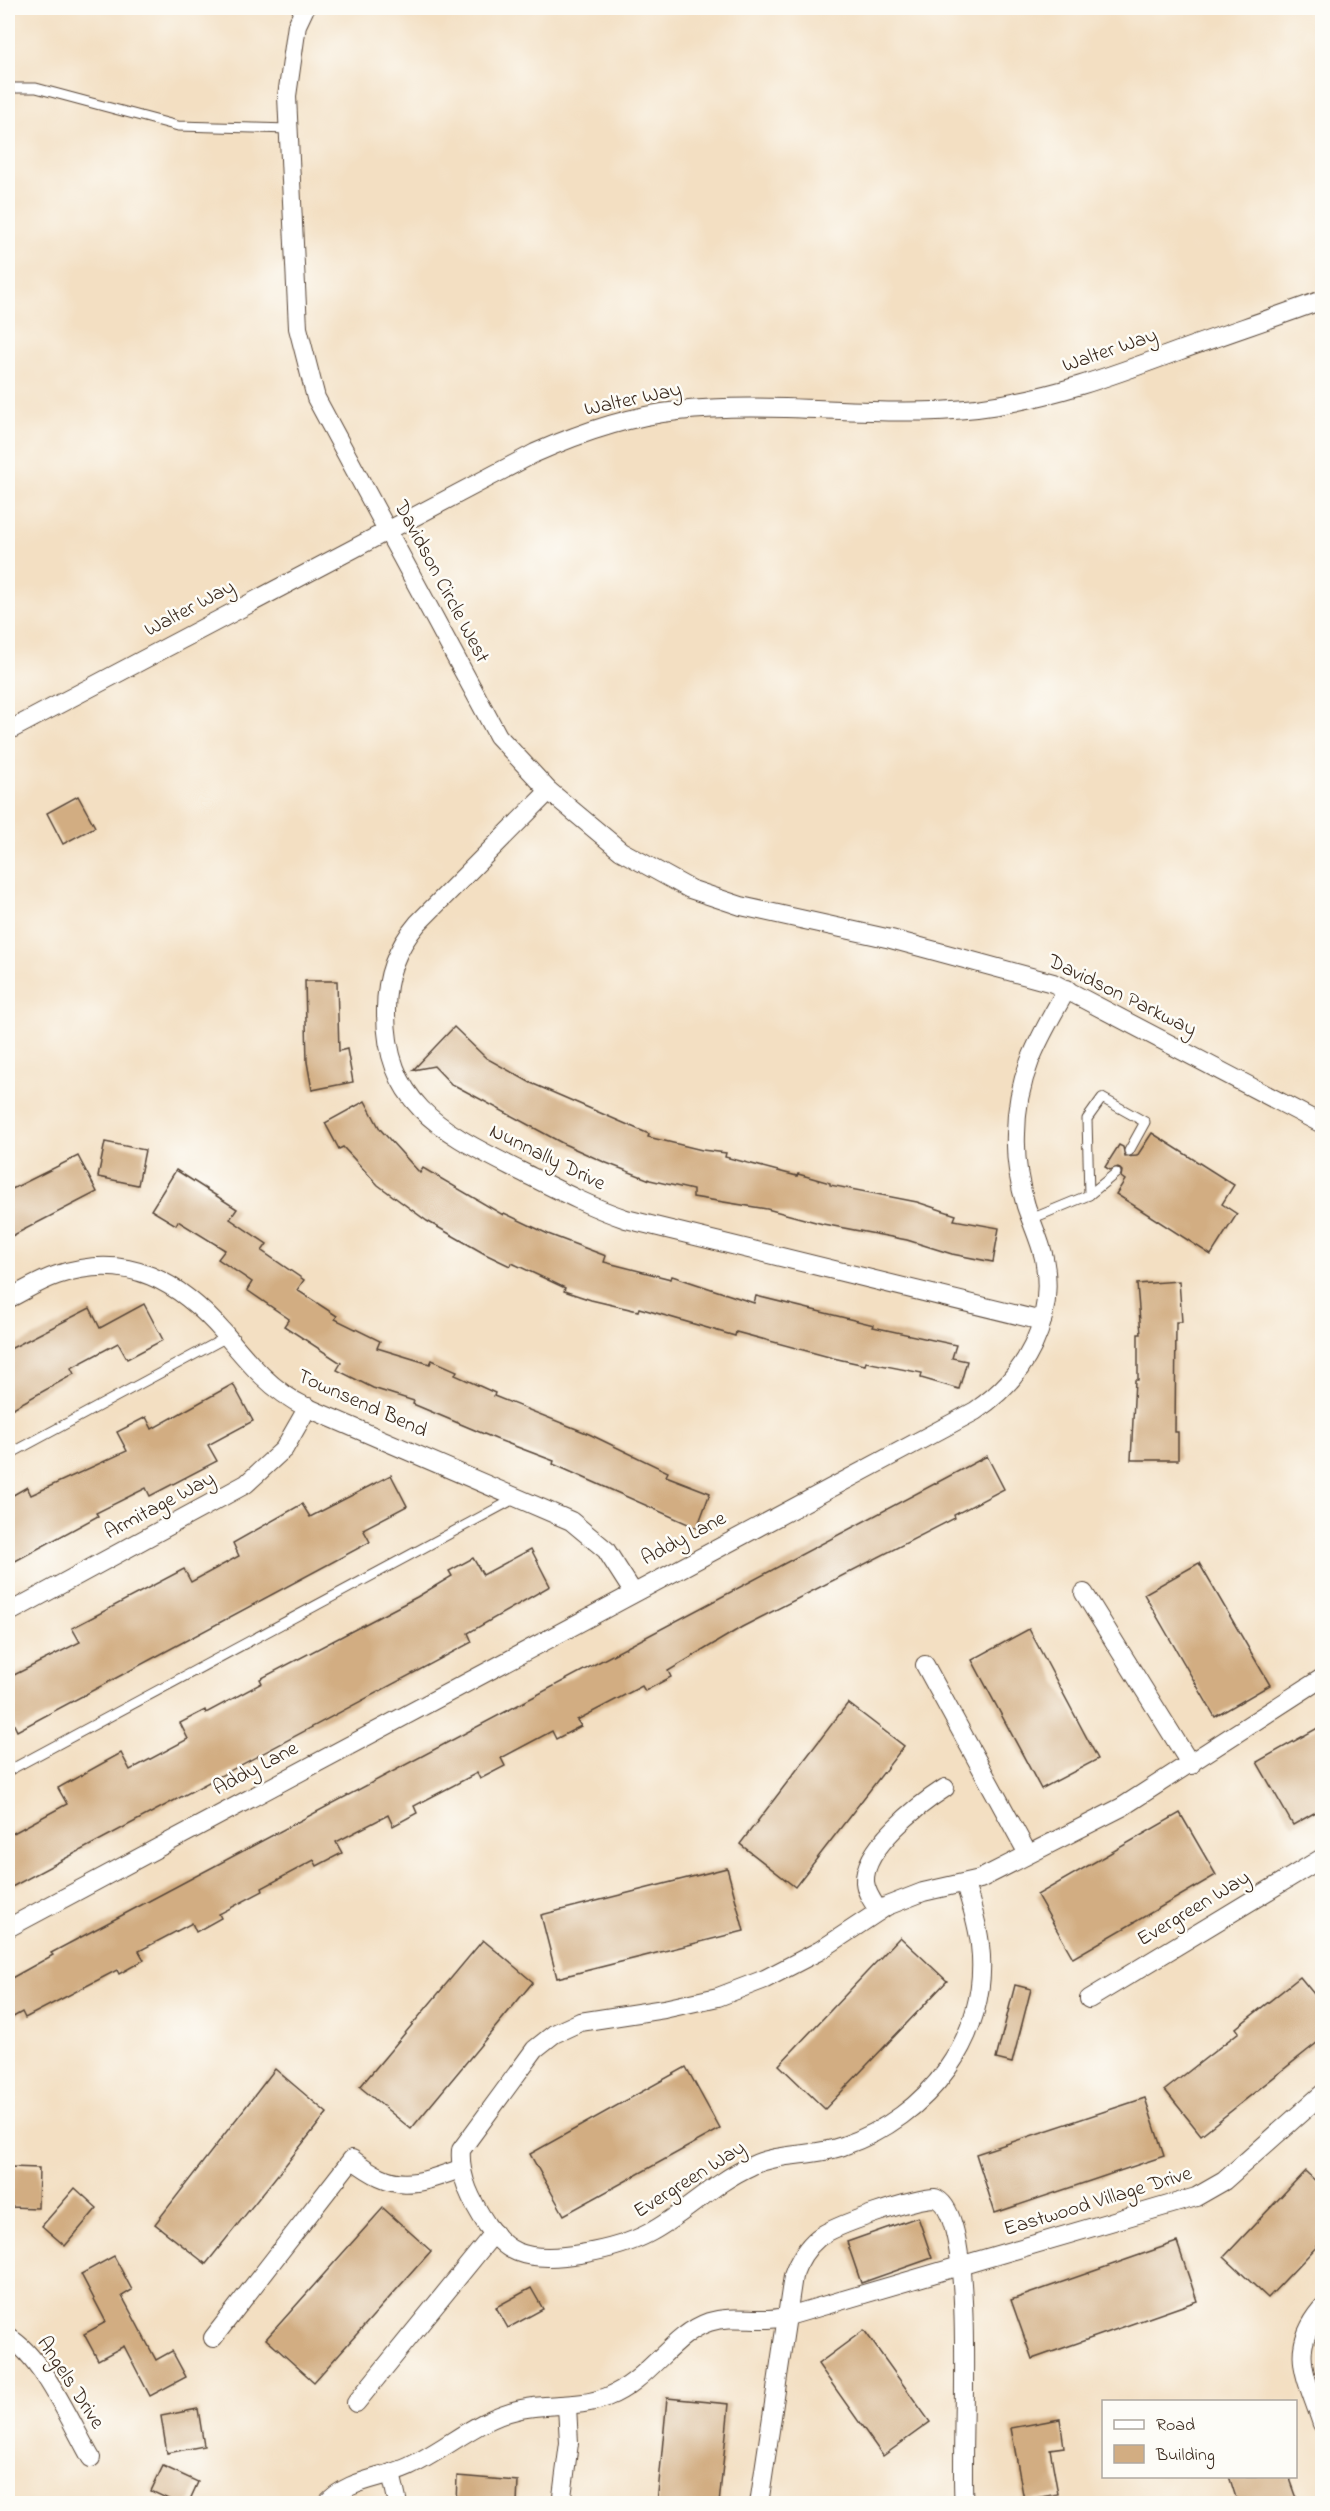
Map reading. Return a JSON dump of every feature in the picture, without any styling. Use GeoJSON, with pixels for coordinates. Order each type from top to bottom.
{"type":"FeatureCollection","features":[{"type":"Feature","properties":{"kind":"street","name":"Davidson Circle West"},"geometry":{"type":"LineString","coordinates":[[305,8],[297,25],[287,96],[298,328],[316,398],[498,736],[549,791],[621,851],[690,889],[741,906],[891,939]]}},
{"type":"Feature","properties":{"kind":"street","name":"Walter Way"},"geometry":{"type":"LineString","coordinates":[[8,731],[535,453],[622,422],[676,411],[706,409],[910,412],[1009,404],[1092,382],[1323,300]]}},
{"type":"Feature","properties":{"kind":"street","name":"Nunnally Drive"},"geometry":{"type":"LineString","coordinates":[[549,791],[418,922],[402,944],[393,964],[386,994],[388,1042],[400,1079],[423,1112],[455,1138],[571,1197],[626,1219],[1042,1321]]}},
{"type":"Feature","properties":{"kind":"street","name":"Davidson Parkway"},"geometry":{"type":"LineString","coordinates":[[891,939],[1029,975],[1066,989],[1323,1124]]}},
{"type":"Feature","properties":{"kind":"street","name":"Addy Lane"},"geometry":{"type":"LineString","coordinates":[[8,1928],[975,1411],[1013,1378],[1032,1350],[1042,1321],[1046,1296],[1046,1272],[1018,1172],[1017,1109],[1031,1053],[1066,989]]}},
{"type":"Feature","properties":{"kind":"street","name":"Townsend Bend"},"geometry":{"type":"LineString","coordinates":[[8,1299],[46,1279],[68,1271],[99,1267],[132,1270],[153,1276],[186,1294],[275,1389],[308,1407],[562,1515],[590,1534],[613,1558],[633,1592]]}},
{"type":"Feature","properties":{"kind":"street","name":"Armitage Way"},"geometry":{"type":"LineString","coordinates":[[8,1613],[246,1484],[284,1449],[308,1407]]}},
{"type":"Feature","properties":{"kind":"street"},"geometry":{"type":"LineString","coordinates":[[1084,1593],[1191,1765]]}},
{"type":"Feature","properties":{"kind":"street"},"geometry":{"type":"LineString","coordinates":[[926,1665],[1028,1854]]}},
{"type":"Feature","properties":{"kind":"street"},"geometry":{"type":"LineString","coordinates":[[213,2338],[352,2159],[376,2177],[397,2183],[423,2181],[460,2169],[461,2150],[467,2138],[535,2049],[554,2034],[580,2022],[693,2004],[742,1989],[803,1960],[879,1911],[923,1892],[965,1884],[1122,1807],[1191,1765],[1323,1678]]}},
{"type":"Feature","properties":{"kind":"street"},"geometry":{"type":"LineString","coordinates":[[879,1911],[866,1888],[866,1871],[872,1860],[907,1817],[945,1788]]}},
{"type":"Feature","properties":{"kind":"street","name":"Evergreen Way"},"geometry":{"type":"LineString","coordinates":[[1089,1999],[1323,1858]]}},
{"type":"Feature","properties":{"kind":"street","name":"Evergreen Way"},"geometry":{"type":"LineString","coordinates":[[460,2169],[466,2186],[494,2234],[516,2252],[538,2257],[570,2254],[617,2245],[661,2226],[719,2184],[750,2166],[773,2158],[842,2147],[902,2115],[935,2087],[950,2068],[977,2004],[981,1974],[980,1946],[965,1884]]}},
{"type":"Feature","properties":{"kind":"street","name":"Eastwood Village Drive"},"geometry":{"type":"LineString","coordinates":[[326,2504],[353,2484],[391,2473],[421,2460],[476,2426],[500,2415],[522,2409],[567,2406],[618,2392],[655,2365],[687,2333],[706,2323],[728,2318],[770,2321],[786,2317],[1196,2197],[1224,2181],[1323,2094]]}},
{"type":"Feature","properties":{"kind":"street"},"geometry":{"type":"LineString","coordinates":[[759,2504],[786,2317],[796,2266],[818,2238],[841,2226],[929,2198],[941,2200],[948,2209],[956,2235],[960,2267],[963,2304],[964,2504]]}},
{"type":"Feature","properties":{"kind":"street"},"geometry":{"type":"LineString","coordinates":[[356,2403],[494,2234]]}},
{"type":"Feature","properties":{"kind":"street"},"geometry":{"type":"LineString","coordinates":[[1323,2309],[1310,2325],[1301,2348],[1305,2370],[1323,2424]]}},
{"type":"Feature","properties":{"kind":"street","name":"Angels Drive"},"geometry":{"type":"LineString","coordinates":[[8,2337],[19,2343],[35,2362],[91,2458]]}},
{"type":"Feature","properties":{"kind":"street"},"geometry":{"type":"LineString","coordinates":[[561,2504],[569,2443],[567,2406]]}},
{"type":"Feature","properties":{"kind":"street"},"geometry":{"type":"LineString","coordinates":[[391,2473],[398,2504]]}},
{"type":"Feature","properties":{"kind":"lane"},"geometry":{"type":"LineString","coordinates":[[8,88],[36,88],[178,126],[289,129]]}},
{"type":"Feature","properties":{"kind":"lane"},"geometry":{"type":"LineString","coordinates":[[1089,1195],[1087,1119],[1102,1098],[1145,1122],[1129,1151]]}},
{"type":"Feature","properties":{"kind":"lane"},"geometry":{"type":"LineString","coordinates":[[1031,1220],[1089,1195],[1116,1173]]}},
{"type":"Feature","properties":{"kind":"lane"},"geometry":{"type":"LineString","coordinates":[[8,1455],[227,1337]]}},
{"type":"Feature","properties":{"kind":"lane"},"geometry":{"type":"LineString","coordinates":[[8,1771],[518,1497]]}},
{"type":"Feature","properties":{"kind":"building"},"geometry":{"type":"Polygon","coordinates":[[[78,796],[95,827],[63,844],[47,813],[78,796]]]}},
{"type":"Feature","properties":{"kind":"building"},"geometry":{"type":"Polygon","coordinates":[[[305,981],[337,981],[339,1051],[347,1049],[353,1082],[312,1090],[307,1062],[305,981]]]}},
{"type":"Feature","properties":{"kind":"building"},"geometry":{"type":"Polygon","coordinates":[[[454,1027],[486,1058],[531,1083],[649,1134],[648,1137],[702,1150],[726,1153],[725,1157],[797,1176],[798,1174],[830,1183],[830,1185],[917,1202],[956,1215],[954,1220],[999,1228],[993,1262],[952,1254],[907,1240],[823,1224],[767,1209],[693,1197],[693,1190],[650,1180],[604,1162],[564,1144],[453,1086],[434,1066],[413,1070],[454,1027]]]}},
{"type":"Feature","properties":{"kind":"building"},"geometry":{"type":"Polygon","coordinates":[[[365,1101],[380,1129],[420,1173],[423,1168],[503,1215],[504,1213],[548,1234],[606,1256],[604,1262],[671,1279],[672,1276],[754,1303],[756,1296],[874,1325],[873,1327],[956,1345],[952,1358],[967,1361],[959,1389],[921,1378],[922,1373],[833,1358],[736,1332],[735,1336],[639,1308],[638,1311],[591,1300],[564,1291],[565,1288],[512,1263],[510,1266],[485,1254],[427,1221],[378,1185],[343,1147],[339,1149],[325,1123],[365,1101]]]}},
{"type":"Feature","properties":{"kind":"building"},"geometry":{"type":"Polygon","coordinates":[[[1152,1133],[1234,1185],[1222,1204],[1237,1214],[1211,1255],[1116,1194],[1125,1180],[1121,1177],[1122,1171],[1118,1167],[1110,1170],[1105,1167],[1119,1145],[1123,1147],[1125,1157],[1137,1156],[1152,1133]]]}},
{"type":"Feature","properties":{"kind":"building"},"geometry":{"type":"Polygon","coordinates":[[[105,1142],[145,1150],[138,1185],[98,1177],[105,1142]]]}},
{"type":"Feature","properties":{"kind":"building"},"geometry":{"type":"Polygon","coordinates":[[[78,1156],[97,1192],[8,1238],[8,1191],[78,1156]]]}},
{"type":"Feature","properties":{"kind":"building"},"geometry":{"type":"Polygon","coordinates":[[[176,1170],[237,1209],[230,1219],[267,1244],[262,1251],[304,1280],[297,1290],[337,1316],[335,1319],[380,1341],[377,1348],[430,1364],[432,1360],[457,1371],[455,1375],[495,1393],[494,1396],[589,1434],[668,1472],[666,1476],[710,1493],[697,1528],[553,1464],[554,1461],[413,1404],[414,1401],[373,1388],[337,1370],[341,1363],[284,1326],[289,1319],[247,1290],[252,1282],[218,1259],[225,1250],[178,1221],[176,1225],[151,1210],[176,1170]]]}},
{"type":"Feature","properties":{"kind":"building"},"geometry":{"type":"Polygon","coordinates":[[[1179,1281],[1182,1322],[1176,1322],[1175,1432],[1178,1432],[1178,1460],[1131,1460],[1135,1380],[1138,1380],[1138,1334],[1141,1334],[1137,1284],[1179,1281]]]}},
{"type":"Feature","properties":{"kind":"building"},"geometry":{"type":"Polygon","coordinates":[[[144,1304],[163,1340],[127,1359],[118,1343],[71,1368],[74,1374],[8,1411],[8,1350],[90,1308],[100,1328],[144,1304]]]}},
{"type":"Feature","properties":{"kind":"building"},"geometry":{"type":"Polygon","coordinates":[[[233,1384],[253,1421],[208,1445],[217,1461],[150,1496],[146,1488],[96,1513],[98,1516],[8,1565],[8,1498],[27,1487],[31,1495],[127,1451],[117,1432],[146,1417],[152,1429],[233,1384]]]}},
{"type":"Feature","properties":{"kind":"building"},"geometry":{"type":"Polygon","coordinates":[[[987,1456],[1004,1489],[954,1515],[955,1518],[742,1627],[668,1671],[671,1677],[645,1691],[642,1686],[577,1720],[581,1726],[556,1739],[552,1731],[501,1758],[505,1766],[480,1779],[477,1773],[414,1806],[417,1813],[393,1826],[388,1815],[336,1842],[342,1853],[317,1866],[314,1860],[262,1888],[263,1891],[219,1914],[221,1918],[196,1932],[192,1923],[139,1951],[144,1960],[119,1974],[117,1970],[25,2018],[22,2012],[8,2020],[8,1980],[53,1955],[51,1953],[987,1456]]]}},
{"type":"Feature","properties":{"kind":"building"},"geometry":{"type":"Polygon","coordinates":[[[391,1475],[407,1506],[363,1529],[370,1542],[17,1731],[8,1712],[8,1678],[80,1642],[72,1628],[184,1569],[191,1582],[239,1556],[233,1543],[302,1504],[310,1517],[391,1475]]]}},
{"type":"Feature","properties":{"kind":"building"},"geometry":{"type":"Polygon","coordinates":[[[531,1549],[550,1586],[468,1633],[472,1642],[8,1889],[8,1836],[67,1804],[58,1788],[121,1753],[130,1770],[188,1739],[180,1723],[205,1710],[206,1713],[262,1683],[260,1679],[417,1597],[452,1576],[449,1571],[473,1558],[483,1575],[531,1549]]]}},
{"type":"Feature","properties":{"kind":"building"},"geometry":{"type":"Polygon","coordinates":[[[1199,1563],[1270,1685],[1215,1717],[1144,1594],[1199,1563]]]}},
{"type":"Feature","properties":{"kind":"building"},"geometry":{"type":"Polygon","coordinates":[[[1029,1629],[1098,1759],[1041,1789],[972,1660],[1029,1629]]]}},
{"type":"Feature","properties":{"kind":"building"},"geometry":{"type":"Polygon","coordinates":[[[848,1703],[904,1746],[795,1887],[740,1844],[848,1703]]]}},
{"type":"Feature","properties":{"kind":"building"},"geometry":{"type":"Polygon","coordinates":[[[1323,1725],[1323,1808],[1293,1825],[1257,1762],[1323,1725]]]}},
{"type":"Feature","properties":{"kind":"building"},"geometry":{"type":"Polygon","coordinates":[[[1180,1813],[1216,1875],[1073,1958],[1037,1895],[1180,1813]]]}},
{"type":"Feature","properties":{"kind":"building"},"geometry":{"type":"Polygon","coordinates":[[[727,1868],[744,1931],[557,1978],[541,1915],[727,1868]]]}},
{"type":"Feature","properties":{"kind":"building"},"geometry":{"type":"Polygon","coordinates":[[[900,1937],[947,1981],[825,2109],[779,2065],[900,1937]]]}},
{"type":"Feature","properties":{"kind":"building"},"geometry":{"type":"Polygon","coordinates":[[[483,1940],[533,1982],[411,2129],[360,2087],[483,1940]]]}},
{"type":"Feature","properties":{"kind":"building"},"geometry":{"type":"Polygon","coordinates":[[[1300,1977],[1323,2005],[1323,2038],[1201,2135],[1165,2090],[1239,2032],[1236,2028],[1300,1977]]]}},
{"type":"Feature","properties":{"kind":"building"},"geometry":{"type":"Polygon","coordinates":[[[1015,1985],[1031,1989],[1012,2063],[996,2059],[1015,1985]]]}},
{"type":"Feature","properties":{"kind":"building"},"geometry":{"type":"Polygon","coordinates":[[[686,2067],[720,2129],[564,2215],[530,2154],[686,2067]]]}},
{"type":"Feature","properties":{"kind":"building"},"geometry":{"type":"Polygon","coordinates":[[[275,2069],[327,2113],[206,2264],[155,2224],[275,2069]]]}},
{"type":"Feature","properties":{"kind":"building"},"geometry":{"type":"Polygon","coordinates":[[[1145,2098],[1164,2156],[995,2213],[976,2154],[1145,2098]]]}},
{"type":"Feature","properties":{"kind":"building"},"geometry":{"type":"Polygon","coordinates":[[[10,2167],[39,2168],[38,2208],[9,2207],[10,2167]]]}},
{"type":"Feature","properties":{"kind":"building"},"geometry":{"type":"Polygon","coordinates":[[[1305,2171],[1323,2188],[1323,2240],[1268,2298],[1224,2257],[1305,2171]]]}},
{"type":"Feature","properties":{"kind":"building"},"geometry":{"type":"Polygon","coordinates":[[[75,2188],[97,2208],[65,2246],[42,2226],[75,2188]]]}},
{"type":"Feature","properties":{"kind":"building"},"geometry":{"type":"Polygon","coordinates":[[[383,2208],[431,2251],[314,2382],[266,2339],[383,2208]]]}},
{"type":"Feature","properties":{"kind":"building"},"geometry":{"type":"Polygon","coordinates":[[[918,2217],[932,2258],[861,2283],[847,2242],[918,2217]]]}},
{"type":"Feature","properties":{"kind":"building"},"geometry":{"type":"Polygon","coordinates":[[[1177,2242],[1197,2301],[1032,2359],[1011,2300],[1177,2242]]]}},
{"type":"Feature","properties":{"kind":"building"},"geometry":{"type":"Polygon","coordinates":[[[114,2256],[132,2290],[122,2296],[156,2360],[172,2351],[186,2377],[150,2396],[124,2346],[98,2360],[84,2334],[106,2322],[81,2274],[114,2256]]]}},
{"type":"Feature","properties":{"kind":"building"},"geometry":{"type":"Polygon","coordinates":[[[531,2288],[543,2309],[508,2328],[496,2307],[531,2288]]]}},
{"type":"Feature","properties":{"kind":"building"},"geometry":{"type":"Polygon","coordinates":[[[864,2330],[930,2422],[883,2456],[818,2364],[864,2330]]]}},
{"type":"Feature","properties":{"kind":"building"},"geometry":{"type":"Polygon","coordinates":[[[667,2398],[729,2404],[719,2504],[657,2504],[667,2398]]]}},
{"type":"Feature","properties":{"kind":"building"},"geometry":{"type":"Polygon","coordinates":[[[198,2409],[204,2446],[167,2453],[161,2416],[198,2409]]]}},
{"type":"Feature","properties":{"kind":"building"},"geometry":{"type":"Polygon","coordinates":[[[1060,2419],[1064,2447],[1050,2449],[1058,2494],[1024,2500],[1011,2428],[1060,2419]]]}},
{"type":"Feature","properties":{"kind":"building"},"geometry":{"type":"Polygon","coordinates":[[[163,2466],[198,2482],[188,2504],[179,2504],[151,2491],[163,2466]]]}},
{"type":"Feature","properties":{"kind":"building"},"geometry":{"type":"Polygon","coordinates":[[[457,2476],[518,2481],[517,2504],[456,2504],[457,2476]]]}},
{"type":"Feature","properties":{"kind":"building"},"geometry":{"type":"Polygon","coordinates":[[[1230,2478],[1290,2478],[1299,2504],[1238,2504],[1230,2478]]]}}]}
